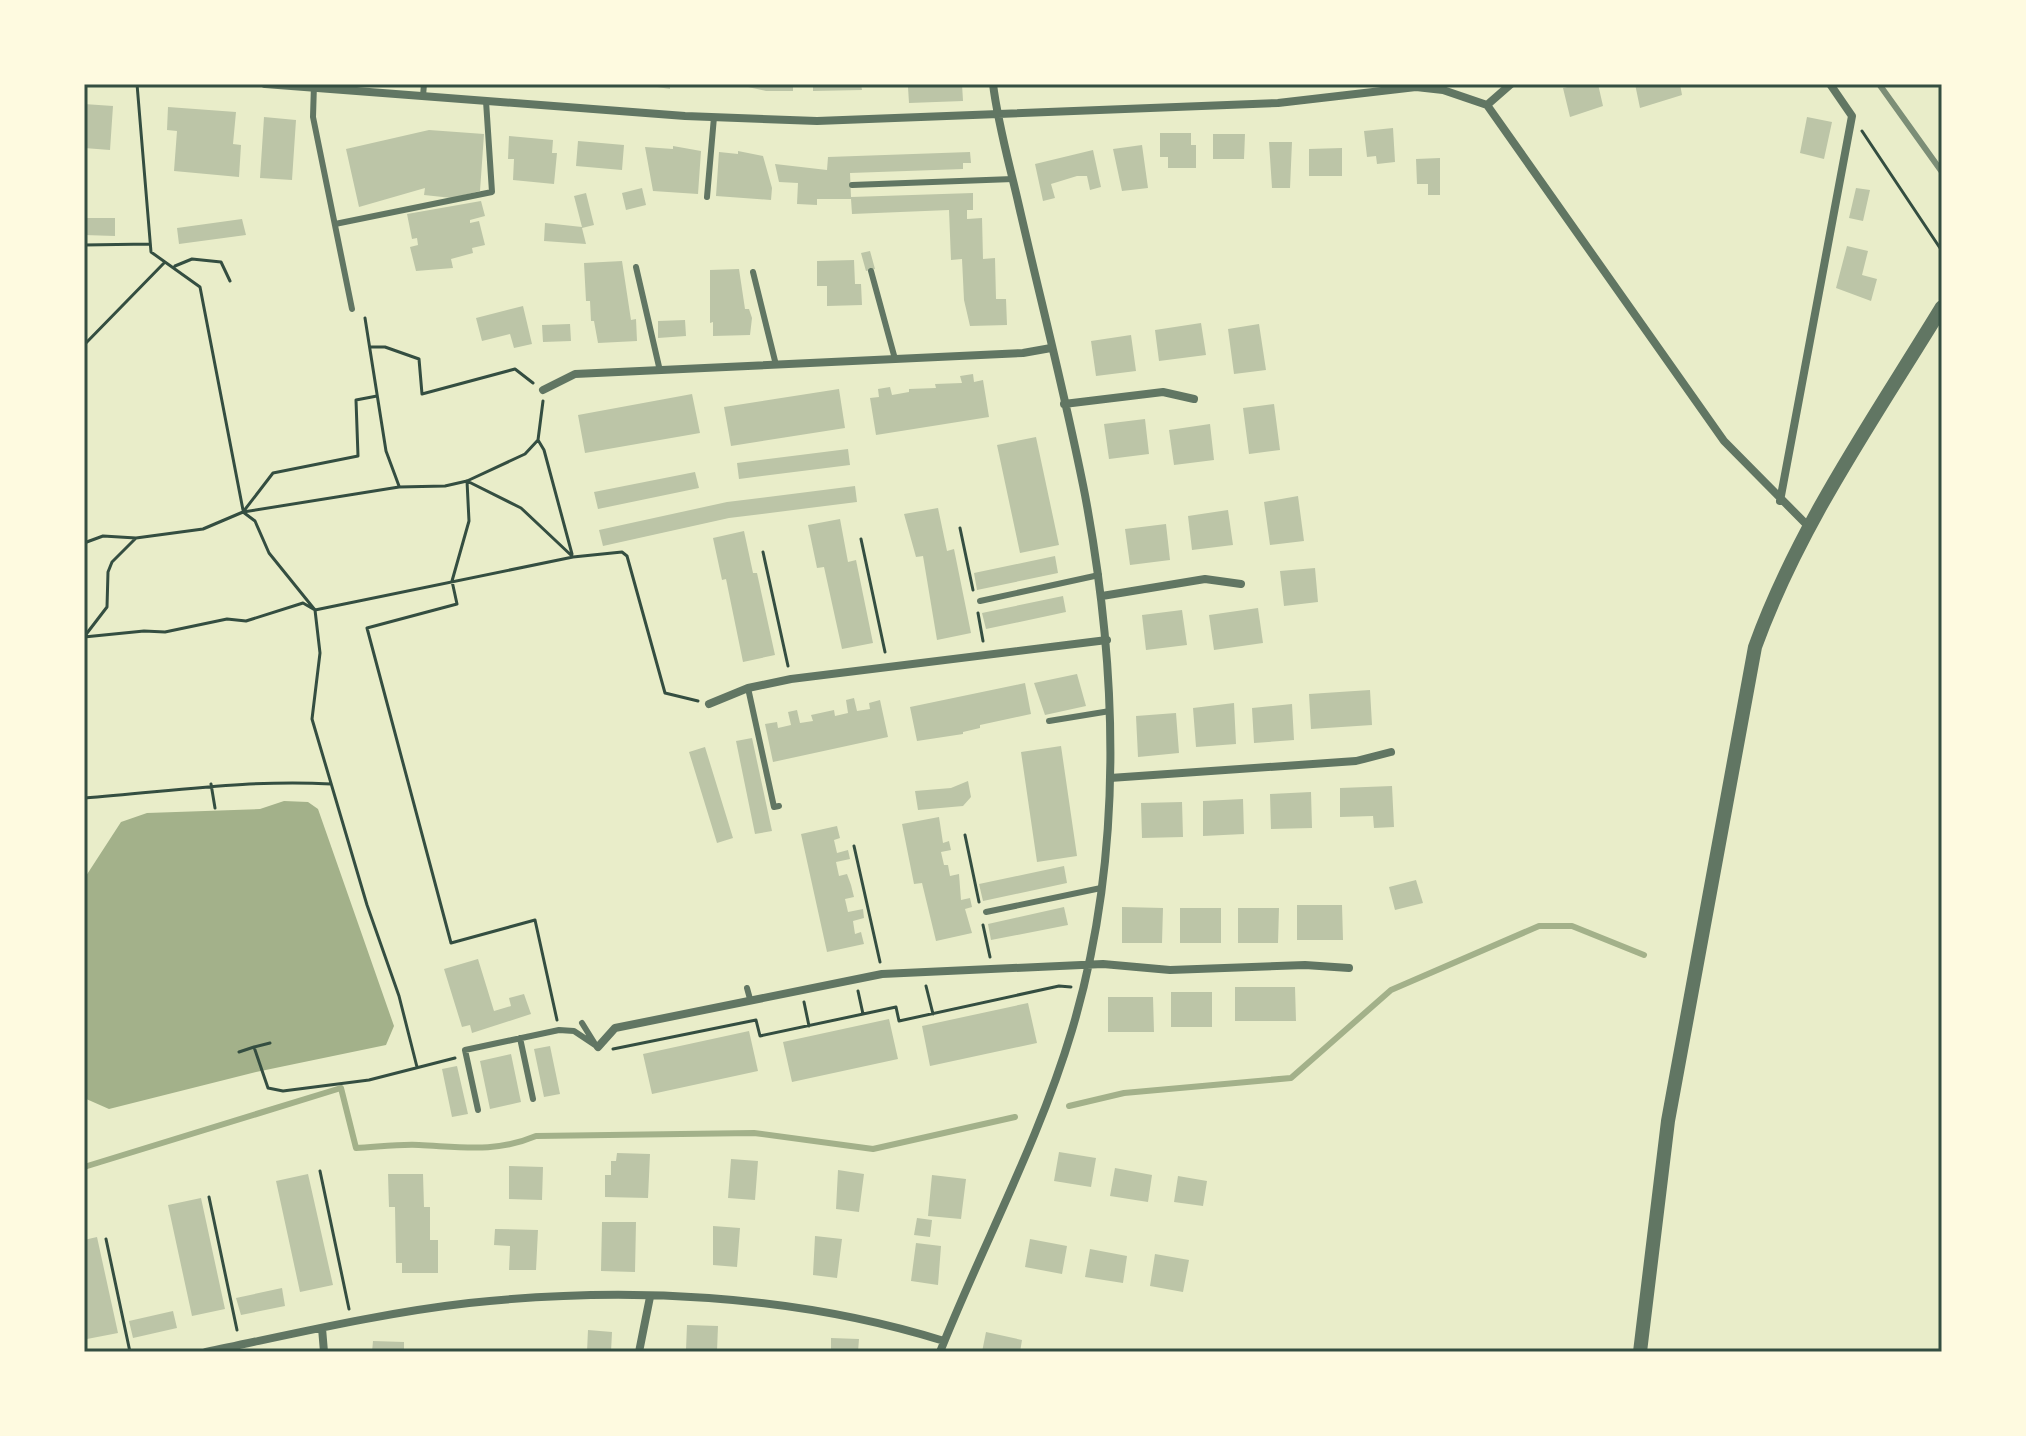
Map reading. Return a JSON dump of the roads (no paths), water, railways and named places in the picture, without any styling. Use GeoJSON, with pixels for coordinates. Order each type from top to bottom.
{"type":"FeatureCollection","features":[{"type":"Feature","properties":{"kind":"street"},"geometry":{"type":"LineString","coordinates":[[265,84],[714,117],[817,121],[1278,103],[1416,87],[1443,90],[1487,105],[1724,441],[1809,527]]}},
{"type":"Feature","properties":{"kind":"street"},"geometry":{"type":"LineString","coordinates":[[940,1352],[1032,1142],[1073,1028],[1101,888],[1110,778],[1107,640],[1099,575],[993,84]]}},
{"type":"Feature","properties":{"kind":"street"},"geometry":{"type":"LineString","coordinates":[[1487,105],[1511,84]]}},
{"type":"Feature","properties":{"kind":"street"},"geometry":{"type":"LineString","coordinates":[[1780,501],[1852,116],[1830,84]]}},
{"type":"Feature","properties":{"kind":"street"},"geometry":{"type":"LineString","coordinates":[[1640,1352],[1668,1121],[1755,647],[1773,599],[1809,527],[1942,307]]}},
{"type":"Feature","properties":{"kind":"street"},"geometry":{"type":"LineString","coordinates":[[543,390],[575,374],[1023,353],[1051,348]]}},
{"type":"Feature","properties":{"kind":"street"},"geometry":{"type":"LineString","coordinates":[[1064,404],[1163,392],[1194,399]]}},
{"type":"Feature","properties":{"kind":"street"},"geometry":{"type":"LineString","coordinates":[[1102,596],[1205,579],[1241,584]]}},
{"type":"Feature","properties":{"kind":"street"},"geometry":{"type":"LineString","coordinates":[[709,704],[748,688],[791,679],[1107,640]]}},
{"type":"Feature","properties":{"kind":"street"},"geometry":{"type":"LineString","coordinates":[[1110,778],[1356,761],[1391,752]]}},
{"type":"Feature","properties":{"kind":"street"},"geometry":{"type":"LineString","coordinates":[[598,1047],[615,1028],[882,974],[1088,964],[1170,970],[1305,965],[1349,968]]}},
{"type":"Feature","properties":{"kind":"street"},"geometry":{"type":"LineString","coordinates":[[206,1352],[322,1328],[500,1300],[650,1297],[805,1307],[875,1320],[944,1341]]}},
{"type":"Feature","properties":{"kind":"street"},"geometry":{"type":"LineString","coordinates":[[639,1352],[650,1297]]}},
{"type":"Feature","properties":{"kind":"street"},"geometry":{"type":"LineString","coordinates":[[322,1328],[324,1352]]}},
{"type":"Feature","properties":{"kind":"lane"},"geometry":{"type":"LineString","coordinates":[[423,96],[424,84]]}},
{"type":"Feature","properties":{"kind":"lane"},"geometry":{"type":"LineString","coordinates":[[314,86],[313,117],[352,309]]}},
{"type":"Feature","properties":{"kind":"lane"},"geometry":{"type":"LineString","coordinates":[[335,224],[429,202],[456,201],[492,192],[486,101]]}},
{"type":"Feature","properties":{"kind":"lane"},"geometry":{"type":"LineString","coordinates":[[707,197],[714,117]]}},
{"type":"Feature","properties":{"kind":"lane"},"geometry":{"type":"LineString","coordinates":[[852,185],[1013,179]]}},
{"type":"Feature","properties":{"kind":"lane"},"geometry":{"type":"LineString","coordinates":[[636,267],[660,371]]}},
{"type":"Feature","properties":{"kind":"lane"},"geometry":{"type":"LineString","coordinates":[[871,271],[895,359]]}},
{"type":"Feature","properties":{"kind":"lane"},"geometry":{"type":"LineString","coordinates":[[753,272],[776,365]]}},
{"type":"Feature","properties":{"kind":"lane"},"geometry":{"type":"LineString","coordinates":[[980,601],[1099,575]]}},
{"type":"Feature","properties":{"kind":"lane"},"geometry":{"type":"LineString","coordinates":[[748,688],[774,807],[779,806]]}},
{"type":"Feature","properties":{"kind":"lane"},"geometry":{"type":"LineString","coordinates":[[1049,721],[1110,711]]}},
{"type":"Feature","properties":{"kind":"lane"},"geometry":{"type":"LineString","coordinates":[[986,912],[1101,888]]}},
{"type":"Feature","properties":{"kind":"lane"},"geometry":{"type":"LineString","coordinates":[[747,988],[750,999]]}},
{"type":"Feature","properties":{"kind":"lane"},"geometry":{"type":"LineString","coordinates":[[582,1023],[598,1047]]}},
{"type":"Feature","properties":{"kind":"lane"},"geometry":{"type":"LineString","coordinates":[[478,1110],[465,1050],[559,1030],[574,1031],[598,1047]]}},
{"type":"Feature","properties":{"kind":"lane"},"geometry":{"type":"LineString","coordinates":[[520,1038],[533,1099]]}},
{"type":"Feature","properties":{"kind":"waterway"},"geometry":{"type":"LineString","coordinates":[[1069,1106],[1124,1093],[1291,1078],[1391,990],[1539,926],[1572,926],[1644,955]]}},
{"type":"Feature","properties":{"kind":"waterway"},"geometry":{"type":"LineString","coordinates":[[84,1167],[341,1088],[356,1148],[411,1145],[493,1147],[536,1136],[754,1133],[873,1149],[1015,1117]]}},
{"type":"Feature","properties":{"kind":"railway"},"geometry":{"type":"LineString","coordinates":[[1879,84],[1942,172]]}}]}
